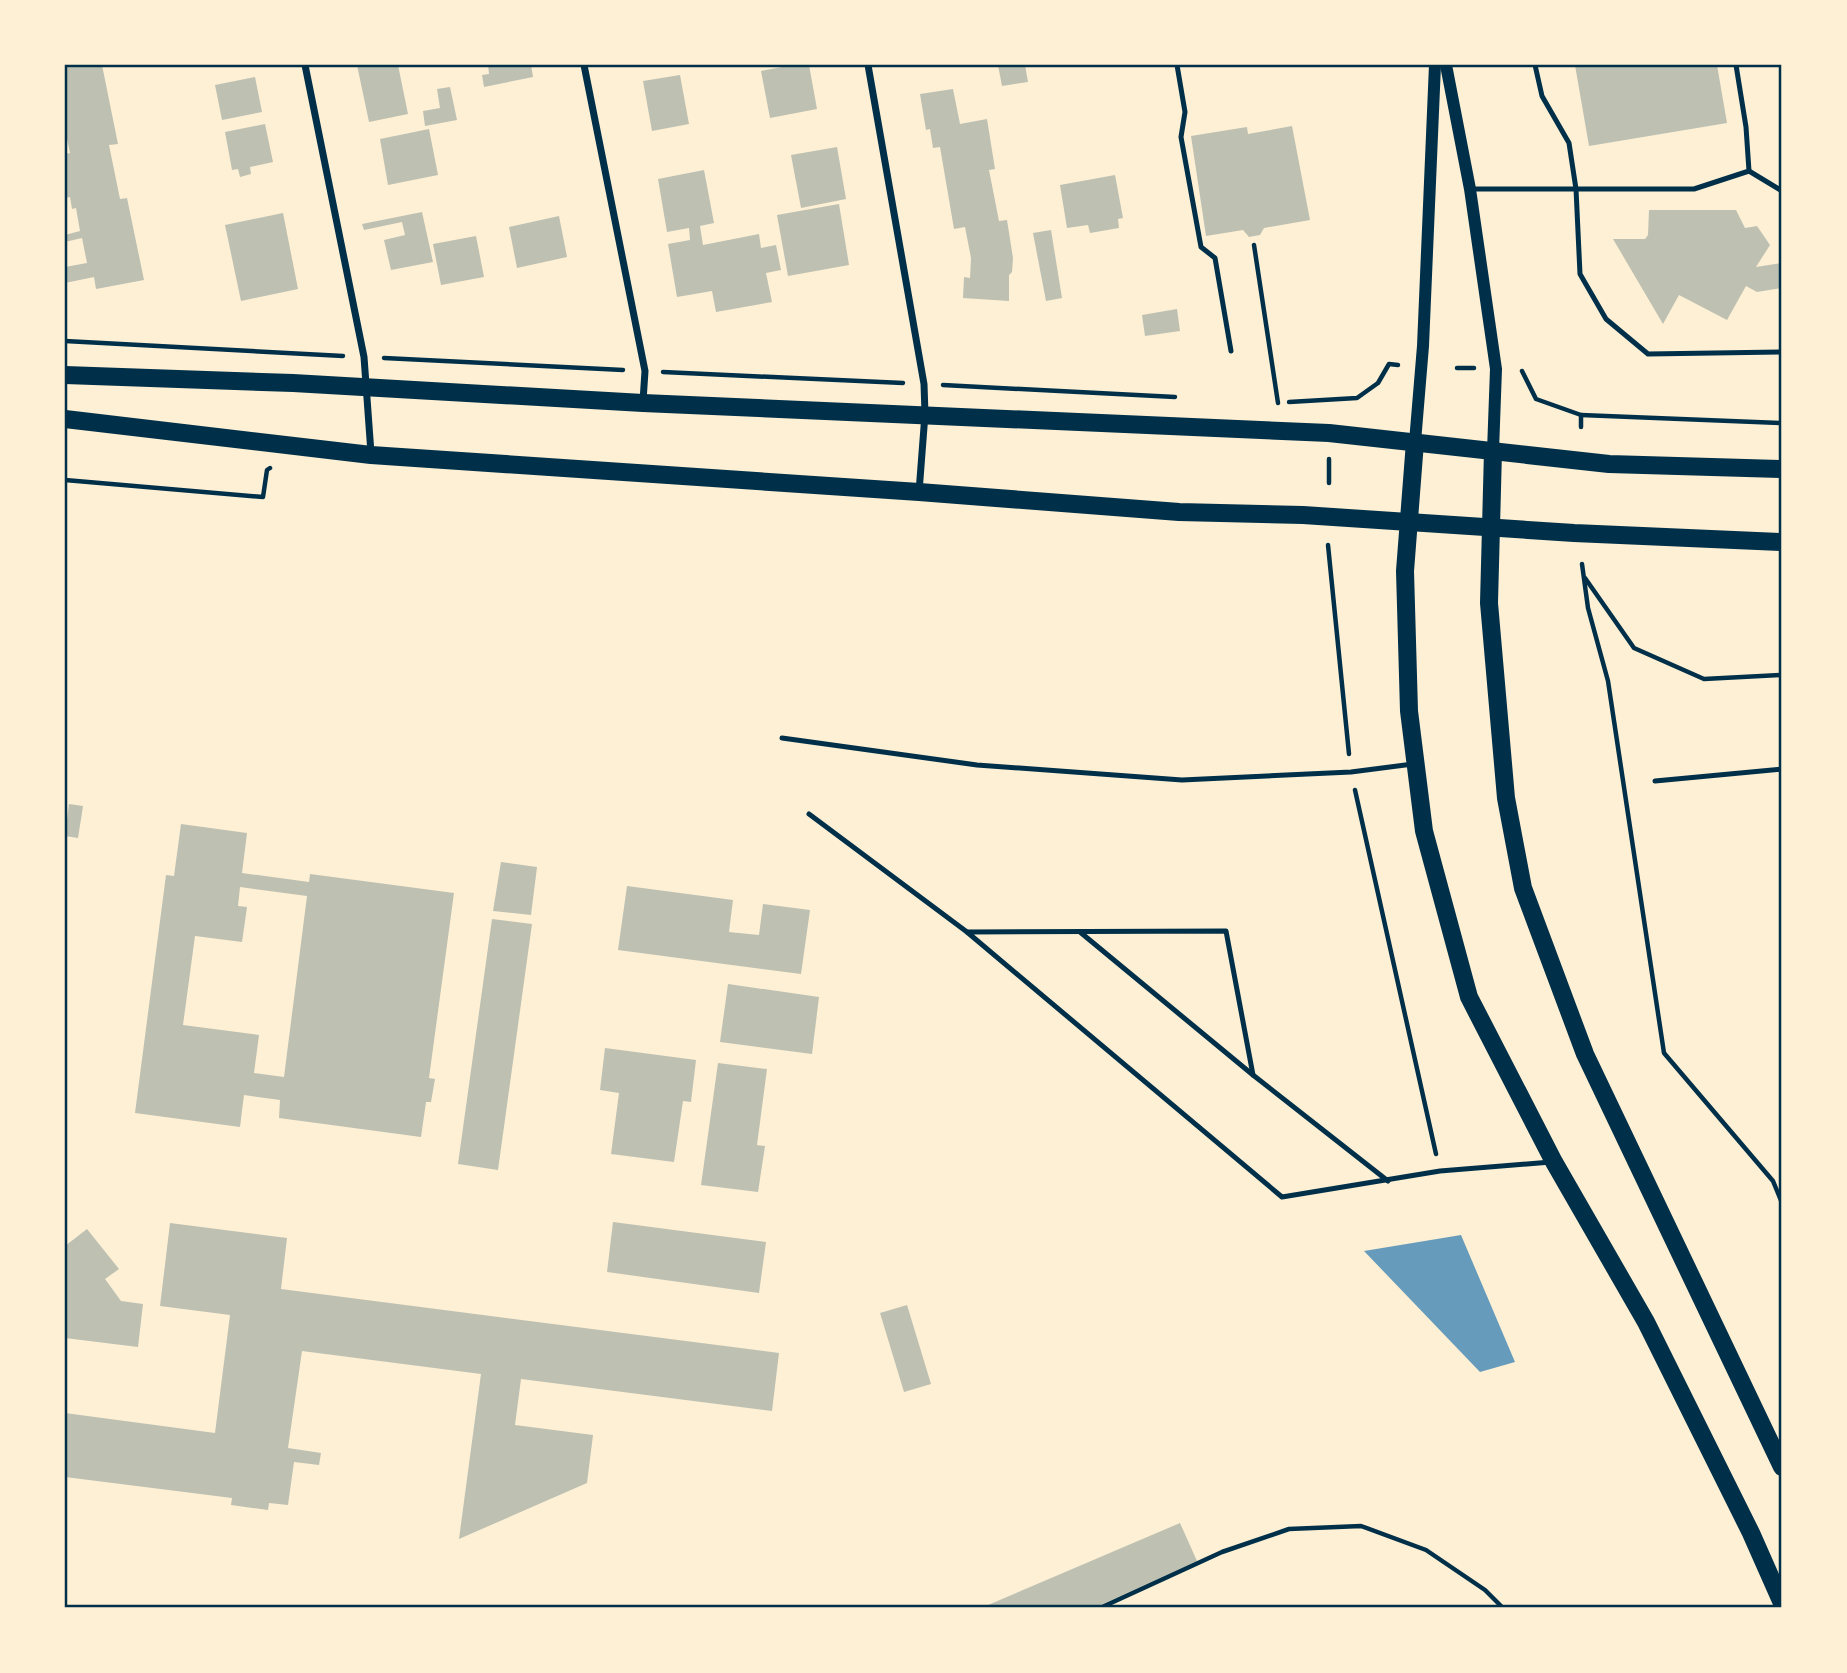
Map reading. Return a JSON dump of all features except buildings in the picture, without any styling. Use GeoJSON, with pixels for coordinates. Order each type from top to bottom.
{"type":"FeatureCollection","features":[{"type":"Feature","properties":{"kind":"main road"},"geometry":{"type":"LineString","coordinates":[[65,375],[1329,433],[1609,464],[1782,469]]}},
{"type":"Feature","properties":{"kind":"main road"},"geometry":{"type":"LineString","coordinates":[[65,419],[371,455],[1179,512],[1303,515],[1490,528],[1782,542]]}},
{"type":"Feature","properties":{"kind":"main road"},"geometry":{"type":"LineString","coordinates":[[1415,442],[1405,571],[1409,711],[1424,831],[1469,997],[1554,1162],[1646,1322],[1751,1532],[1782,1603]]}},
{"type":"Feature","properties":{"kind":"main road"},"geometry":{"type":"LineString","coordinates":[[1493,451],[1489,603],[1505,784],[1523,888],[1585,1054],[1782,1466]]}},
{"type":"Feature","properties":{"kind":"street"},"geometry":{"type":"LineString","coordinates":[[305,65],[364,357],[371,455]]}},
{"type":"Feature","properties":{"kind":"street"},"geometry":{"type":"LineString","coordinates":[[584,65],[645,372],[643,403]]}},
{"type":"Feature","properties":{"kind":"street"},"geometry":{"type":"LineString","coordinates":[[868,65],[924,384],[925,414],[919,492]]}},
{"type":"Feature","properties":{"kind":"street"},"geometry":{"type":"LineString","coordinates":[[1415,442],[1423,346],[1435,65]]}},
{"type":"Feature","properties":{"kind":"street"},"geometry":{"type":"LineString","coordinates":[[1446,65],[1470,189],[1496,369],[1493,451]]}},
{"type":"Feature","properties":{"kind":"lane"},"geometry":{"type":"LineString","coordinates":[[1177,65],[1185,112],[1181,137],[1201,247],[1215,258],[1231,351]]}},
{"type":"Feature","properties":{"kind":"lane"},"geometry":{"type":"LineString","coordinates":[[1535,65],[1542,96],[1569,143],[1576,189],[1580,274],[1606,319],[1648,354],[1782,352]]}},
{"type":"Feature","properties":{"kind":"lane"},"geometry":{"type":"LineString","coordinates":[[1736,65],[1746,127],[1749,171]]}},
{"type":"Feature","properties":{"kind":"lane"},"geometry":{"type":"LineString","coordinates":[[1470,189],[1694,189],[1749,171],[1782,191]]}},
{"type":"Feature","properties":{"kind":"lane"},"geometry":{"type":"LineString","coordinates":[[782,738],[977,765],[1182,780],[1351,772],[1416,764]]}},
{"type":"Feature","properties":{"kind":"lane"},"geometry":{"type":"LineString","coordinates":[[1655,781],[1782,769]]}},
{"type":"Feature","properties":{"kind":"lane"},"geometry":{"type":"LineString","coordinates":[[809,814],[967,932],[1282,1197],[1440,1171],[1554,1162]]}},
{"type":"Feature","properties":{"kind":"lane"},"geometry":{"type":"LineString","coordinates":[[967,932],[1226,931],[1253,1075]]}},
{"type":"Feature","properties":{"kind":"lane"},"geometry":{"type":"LineString","coordinates":[[1080,932],[1253,1075],[1389,1181]]}},
{"type":"Feature","properties":{"kind":"path"},"geometry":{"type":"LineString","coordinates":[[1254,246],[1278,403]]}},
{"type":"Feature","properties":{"kind":"path"},"geometry":{"type":"LineString","coordinates":[[65,341],[1182,397]]}},
{"type":"Feature","properties":{"kind":"path"},"geometry":{"type":"LineString","coordinates":[[1264,402],[1357,398],[1377,383],[1389,364],[1398,365]]}},
{"type":"Feature","properties":{"kind":"path"},"geometry":{"type":"LineString","coordinates":[[1457,368],[1476,368]]}},
{"type":"Feature","properties":{"kind":"path"},"geometry":{"type":"LineString","coordinates":[[1522,371],[1536,398],[1581,415],[1782,423]]}},
{"type":"Feature","properties":{"kind":"path"},"geometry":{"type":"LineString","coordinates":[[1581,415],[1581,427]]}},
{"type":"Feature","properties":{"kind":"path"},"geometry":{"type":"LineString","coordinates":[[65,480],[263,497],[267,470],[291,447]]}},
{"type":"Feature","properties":{"kind":"path"},"geometry":{"type":"LineString","coordinates":[[1329,450],[1329,483]]}},
{"type":"Feature","properties":{"kind":"path"},"geometry":{"type":"LineString","coordinates":[[1328,545],[1351,772],[1440,1171]]}},
{"type":"Feature","properties":{"kind":"path"},"geometry":{"type":"LineString","coordinates":[[1581,564],[1588,608],[1608,681],[1664,1053],[1773,1181],[1782,1203]]}},
{"type":"Feature","properties":{"kind":"path"},"geometry":{"type":"LineString","coordinates":[[1584,578],[1634,648],[1704,679],[1782,675]]}},
{"type":"Feature","properties":{"kind":"path"},"geometry":{"type":"LineString","coordinates":[[1100,1608],[1222,1552],[1289,1528],[1361,1526],[1426,1550],[1485,1590],[1503,1608]]}},
{"type":"Feature","properties":{"kind":"water"},"geometry":{"type":"Polygon","coordinates":[[[1461,1235],[1515,1362],[1480,1372],[1364,1251],[1461,1235]]]}}]}
